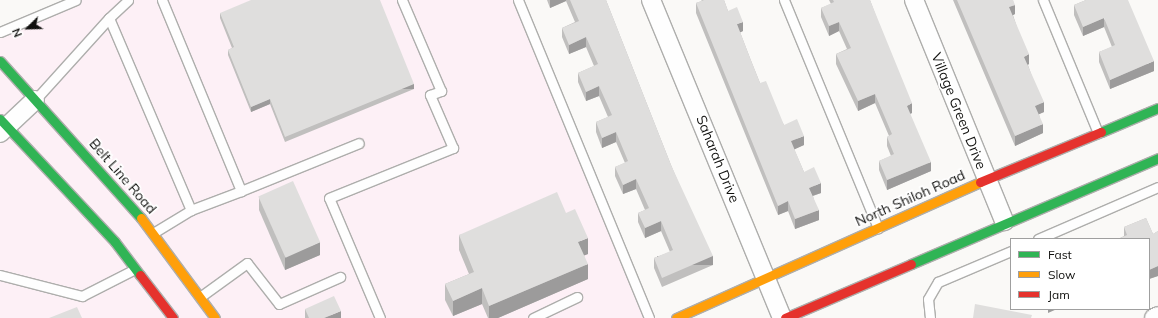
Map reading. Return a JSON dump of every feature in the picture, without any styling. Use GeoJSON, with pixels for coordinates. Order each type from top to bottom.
{"type":"FeatureCollection","features":[{"type":"Feature","properties":{"kind":"main road","name":"Belt Line Road"},"geometry":{"type":"LineString","coordinates":[[0,61],[153,234],[215,318]]}},
{"type":"Feature","properties":{"kind":"main road","name":"North Shiloh Road"},"geometry":{"type":"LineString","coordinates":[[676,318],[766,279],[986,179],[1158,108]]}},
{"type":"Feature","properties":{"kind":"main road"},"geometry":{"type":"LineString","coordinates":[[2,126],[115,242],[173,318]]}},
{"type":"Feature","properties":{"kind":"main road"},"geometry":{"type":"LineString","coordinates":[[784,318],[1004,222],[1158,158]]}},
{"type":"Feature","properties":{"kind":"street","name":"Saharah Drive"},"geometry":{"type":"LineString","coordinates":[[651,0],[766,279],[784,318]]}},
{"type":"Feature","properties":{"kind":"street","name":"Village Green Drive"},"geometry":{"type":"LineString","coordinates":[[914,0],[1004,222]]}},
{"type":"Feature","properties":{"kind":"street"},"geometry":{"type":"LineString","coordinates":[[2,126],[35,100]]}},
{"type":"Feature","properties":{"kind":"street"},"geometry":{"type":"LineString","coordinates":[[1154,318],[1158,316]]}},
{"type":"Feature","properties":{"kind":"lane"},"geometry":{"type":"LineString","coordinates":[[0,32],[76,0]]}},
{"type":"Feature","properties":{"kind":"lane"},"geometry":{"type":"LineString","coordinates":[[35,100],[109,18],[128,0]]}},
{"type":"Feature","properties":{"kind":"lane"},"geometry":{"type":"LineString","coordinates":[[162,0],[241,191]]}},
{"type":"Feature","properties":{"kind":"lane"},"geometry":{"type":"LineString","coordinates":[[380,318],[329,198],[453,148],[430,95],[441,91],[402,0]]}},
{"type":"Feature","properties":{"kind":"lane"},"geometry":{"type":"LineString","coordinates":[[518,0],[649,318]]}},
{"type":"Feature","properties":{"kind":"lane"},"geometry":{"type":"LineString","coordinates":[[784,0],[878,228]]}},
{"type":"Feature","properties":{"kind":"lane"},"geometry":{"type":"LineString","coordinates":[[1043,0],[1098,133]]}},
{"type":"Feature","properties":{"kind":"lane"},"geometry":{"type":"LineString","coordinates":[[109,18],[191,210]]}},
{"type":"Feature","properties":{"kind":"lane"},"geometry":{"type":"LineString","coordinates":[[153,234],[191,210],[359,143]]}},
{"type":"Feature","properties":{"kind":"lane"},"geometry":{"type":"LineString","coordinates":[[1040,238],[1158,187]]}},
{"type":"Feature","properties":{"kind":"lane"},"geometry":{"type":"LineString","coordinates":[[930,318],[928,299],[938,282],[1010,250]]}},
{"type":"Feature","properties":{"kind":"lane"},"geometry":{"type":"LineString","coordinates":[[200,297],[247,263],[279,304],[340,277]]}},
{"type":"Feature","properties":{"kind":"lane"},"geometry":{"type":"LineString","coordinates":[[0,275],[82,296],[136,269]]}},
{"type":"Feature","properties":{"kind":"lane"},"geometry":{"type":"LineString","coordinates":[[533,318],[578,297]]}},
{"type":"Feature","properties":{"kind":"shaded area"},"geometry":{"type":"Polygon","coordinates":[[[76,0],[518,0],[649,318],[0,318],[0,32],[76,0]]]}},
{"type":"Feature","properties":{"kind":"building"},"geometry":{"type":"Polygon","coordinates":[[[251,0],[380,0],[414,84],[285,137],[270,99],[251,107],[228,50],[234,47],[220,13],[251,0]]]}},
{"type":"Feature","properties":{"kind":"building"},"geometry":{"type":"Polygon","coordinates":[[[570,0],[606,0],[671,165],[713,256],[662,278],[654,258],[673,250],[661,221],[645,228],[638,213],[649,208],[636,179],[623,185],[615,167],[628,161],[616,132],[602,138],[596,122],[612,115],[599,86],[586,92],[578,73],[598,64],[586,37],[569,45],[562,28],[579,21],[570,0]]]}},
{"type":"Feature","properties":{"kind":"building"},"geometry":{"type":"Polygon","coordinates":[[[704,0],[724,0],[728,11],[737,7],[743,22],[737,24],[760,83],[766,81],[784,125],[797,119],[804,136],[791,141],[804,172],[814,167],[821,183],[809,188],[819,210],[795,219],[788,201],[778,206],[696,3],[704,0]]]}},
{"type":"Feature","properties":{"kind":"building"},"geometry":{"type":"Polygon","coordinates":[[[833,0],[870,0],[912,103],[907,106],[931,162],[887,180],[879,161],[894,154],[887,137],[892,134],[875,94],[858,101],[836,54],[851,48],[839,22],[829,26],[821,8],[834,2],[833,0]]]}},
{"type":"Feature","properties":{"kind":"building"},"geometry":{"type":"Polygon","coordinates":[[[957,0],[1013,0],[1015,5],[1009,7],[1029,54],[1024,57],[1044,102],[1035,106],[1043,124],[1015,136],[957,0]]]}},
{"type":"Feature","properties":{"kind":"building"},"geometry":{"type":"Polygon","coordinates":[[[1086,0],[1128,0],[1154,61],[1110,80],[1099,52],[1115,45],[1104,18],[1083,27],[1074,5],[1086,0]]]}},
{"type":"Feature","properties":{"kind":"building"},"geometry":{"type":"Polygon","coordinates":[[[293,181],[320,242],[286,258],[258,196],[293,181]]]}},
{"type":"Feature","properties":{"kind":"building"},"geometry":{"type":"Polygon","coordinates":[[[557,192],[566,213],[575,209],[588,238],[578,242],[588,264],[489,306],[482,288],[453,301],[445,284],[474,272],[459,235],[557,192]]]}},
{"type":"Feature","properties":{"kind":"building"},"geometry":{"type":"Polygon","coordinates":[[[1146,218],[1153,234],[1158,231],[1158,266],[1150,270],[1150,238],[1120,238],[1127,235],[1124,227],[1146,218]]]}},
{"type":"Feature","properties":{"kind":"building"},"geometry":{"type":"Polygon","coordinates":[[[334,296],[341,311],[324,318],[309,318],[305,309],[334,296]]]}},
{"type":"Feature","properties":{"kind":"building"},"geometry":{"type":"Polygon","coordinates":[[[975,304],[1032,315],[1031,318],[973,318],[975,304]]]}},
{"type":"Feature","properties":{"kind":"building"},"geometry":{"type":"Polygon","coordinates":[[[77,307],[82,318],[49,318],[77,307]]]}},
{"type":"Feature","properties":{"kind":"traffic: fast"},"geometry":{"type":"LineString","coordinates":[[0,61],[141,218]]}},
{"type":"Feature","properties":{"kind":"traffic: fast"},"geometry":{"type":"LineString","coordinates":[[1101,132],[1158,108]]}},
{"type":"Feature","properties":{"kind":"traffic: fast"},"geometry":{"type":"LineString","coordinates":[[0,119],[115,242],[140,275]]}},
{"type":"Feature","properties":{"kind":"traffic: fast"},"geometry":{"type":"LineString","coordinates":[[911,264],[1158,158]]}},
{"type":"Feature","properties":{"kind":"traffic: slow"},"geometry":{"type":"LineString","coordinates":[[676,318],[980,182]]}},
{"type":"Feature","properties":{"kind":"traffic: slow"},"geometry":{"type":"LineString","coordinates":[[141,218],[215,318]]}},
{"type":"Feature","properties":{"kind":"traffic: jam"},"geometry":{"type":"LineString","coordinates":[[980,182],[1101,132]]}},
{"type":"Feature","properties":{"kind":"traffic: jam"},"geometry":{"type":"LineString","coordinates":[[785,318],[911,264]]}},
{"type":"Feature","properties":{"kind":"traffic: jam"},"geometry":{"type":"LineString","coordinates":[[140,275],[173,318]]}}]}
